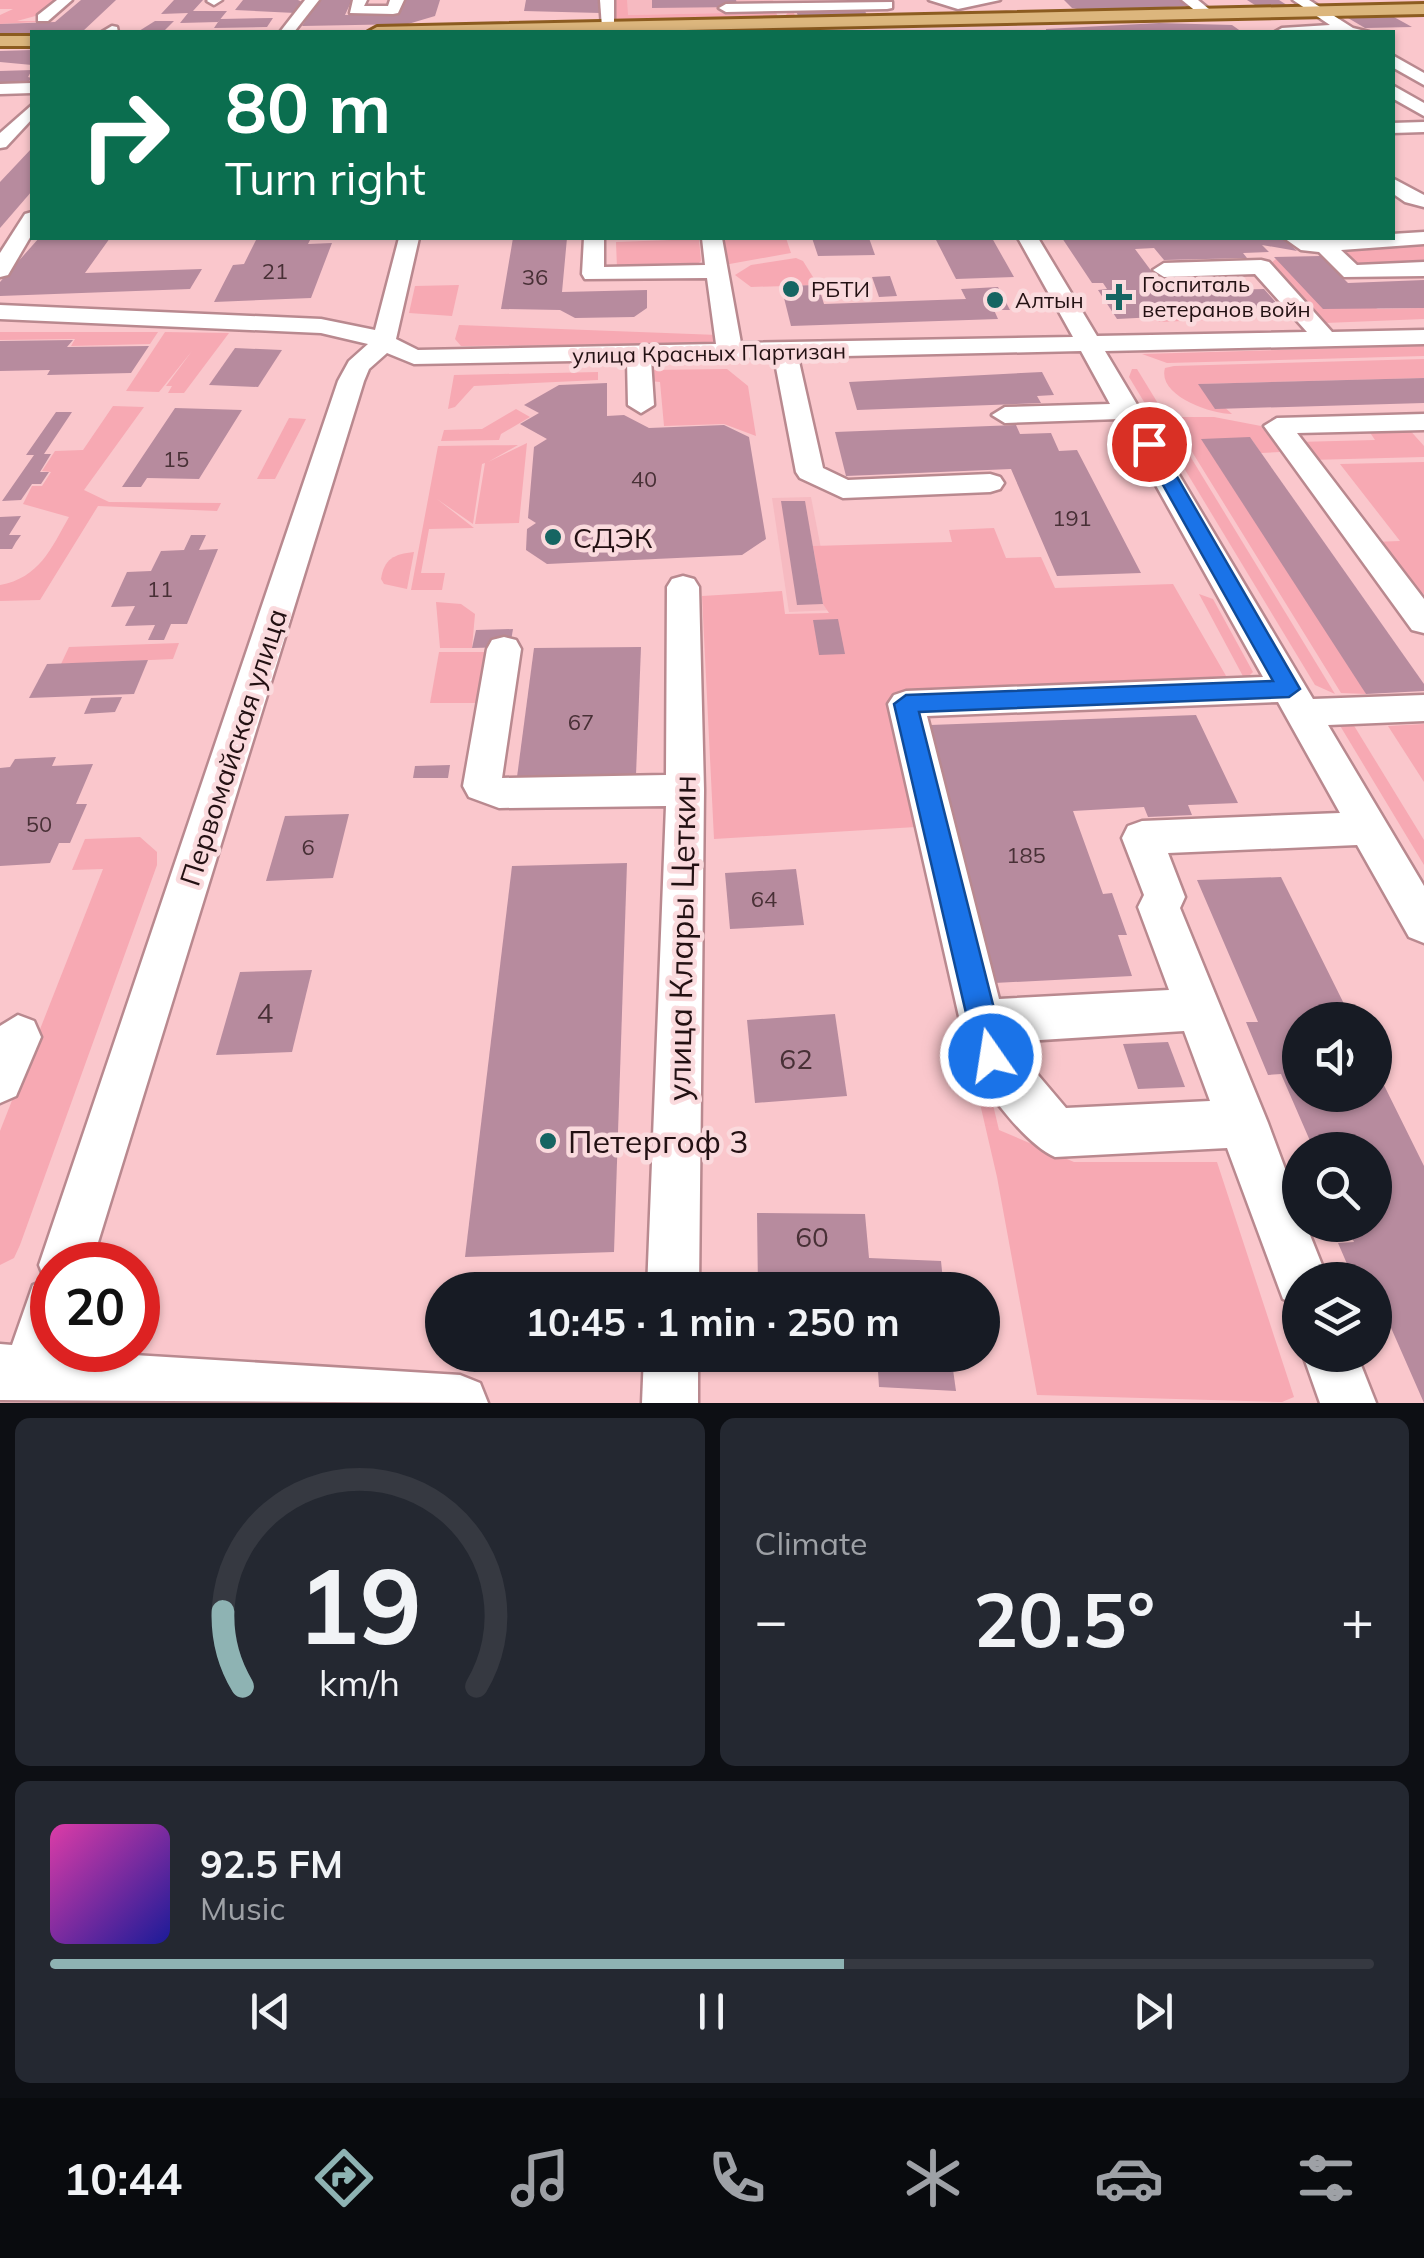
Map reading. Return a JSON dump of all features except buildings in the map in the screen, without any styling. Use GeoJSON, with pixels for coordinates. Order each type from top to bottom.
{"type":"FeatureCollection","features":[{"type":"Feature","properties":{"kind":"main road"},"geometry":{"type":"LineString","coordinates":[[404,30],[471,25],[580,30],[893,15],[1424,9]]}},
{"type":"Feature","properties":{"kind":"main road"},"geometry":{"type":"LineString","coordinates":[[0,41],[30,40]]}},
{"type":"Feature","properties":{"kind":"street"},"geometry":{"type":"LineString","coordinates":[[43,18],[65,0]]}},
{"type":"Feature","properties":{"kind":"street"},"geometry":{"type":"LineString","coordinates":[[290,30],[312,0]]}},
{"type":"Feature","properties":{"kind":"street"},"geometry":{"type":"LineString","coordinates":[[360,0],[354,10],[362,12],[392,10],[397,0]]}},
{"type":"Feature","properties":{"kind":"street"},"geometry":{"type":"LineString","coordinates":[[607,0],[609,27]]}},
{"type":"Feature","properties":{"kind":"street"},"geometry":{"type":"LineString","coordinates":[[936,0],[958,5],[993,0]]}},
{"type":"Feature","properties":{"kind":"street"},"geometry":{"type":"LineString","coordinates":[[1189,0],[1208,14]]}},
{"type":"Feature","properties":{"kind":"street"},"geometry":{"type":"LineString","coordinates":[[1300,0],[1346,30]]}},
{"type":"Feature","properties":{"kind":"street"},"geometry":{"type":"LineString","coordinates":[[726,8],[893,15]]}},
{"type":"Feature","properties":{"kind":"street"},"geometry":{"type":"LineString","coordinates":[[1395,62],[1424,80]]}},
{"type":"Feature","properties":{"kind":"street"},"geometry":{"type":"LineString","coordinates":[[0,89],[30,88]]}},
{"type":"Feature","properties":{"kind":"street"},"geometry":{"type":"LineString","coordinates":[[1395,92],[1424,111]]}},
{"type":"Feature","properties":{"kind":"street"},"geometry":{"type":"LineString","coordinates":[[4,139],[30,112]]}},
{"type":"Feature","properties":{"kind":"street"},"geometry":{"type":"LineString","coordinates":[[1395,128],[1424,127]]}},
{"type":"Feature","properties":{"kind":"street"},"geometry":{"type":"LineString","coordinates":[[4,139],[30,135]]}},
{"type":"Feature","properties":{"kind":"street"},"geometry":{"type":"LineString","coordinates":[[0,270],[30,221]]}},
{"type":"Feature","properties":{"kind":"street"},"geometry":{"type":"LineString","coordinates":[[1297,240],[1303,245],[1324,245],[1424,238]]}},
{"type":"Feature","properties":{"kind":"street","name":"Первомайская улица"},"geometry":{"type":"LineString","coordinates":[[72,1242],[351,381],[358,366],[383,344],[409,240]]}},
{"type":"Feature","properties":{"kind":"street"},"geometry":{"type":"LineString","coordinates":[[594,240],[593,274],[718,271]]}},
{"type":"Feature","properties":{"kind":"street"},"geometry":{"type":"LineString","coordinates":[[712,240],[732,353],[770,374],[789,474]]}},
{"type":"Feature","properties":{"kind":"street"},"geometry":{"type":"LineString","coordinates":[[1029,240],[1424,924]]}},
{"type":"Feature","properties":{"kind":"street"},"geometry":{"type":"LineString","coordinates":[[1324,245],[1352,272],[1424,269]]}},
{"type":"Feature","properties":{"kind":"street"},"geometry":{"type":"LineString","coordinates":[[1164,270],[1261,267],[1326,340]]}},
{"type":"Feature","properties":{"kind":"street","name":"улица Красных Партизан"},"geometry":{"type":"LineString","coordinates":[[0,312],[321,326],[365,334],[414,358],[732,353],[786,360],[993,364],[988,347],[1093,346]]}},
{"type":"Feature","properties":{"kind":"street"},"geometry":{"type":"LineString","coordinates":[[1093,346],[1424,337]]}},
{"type":"Feature","properties":{"kind":"street"},"geometry":{"type":"LineString","coordinates":[[639,355],[641,404]]}},
{"type":"Feature","properties":{"kind":"street"},"geometry":{"type":"LineString","coordinates":[[786,360],[810,472],[843,489],[990,483]]}},
{"type":"Feature","properties":{"kind":"street"},"geometry":{"type":"LineString","coordinates":[[1005,415],[1131,411]]}},
{"type":"Feature","properties":{"kind":"street"},"geometry":{"type":"LineString","coordinates":[[1424,422],[1278,426],[1424,622]]}},
{"type":"Feature","properties":{"kind":"street","name":"улица Клары Цеткин"},"geometry":{"type":"LineString","coordinates":[[673,1272],[685,790],[684,587]]}},
{"type":"Feature","properties":{"kind":"street"},"geometry":{"type":"LineString","coordinates":[[504,649],[482,786],[499,793],[685,790]]}},
{"type":"Feature","properties":{"kind":"street"},"geometry":{"type":"LineString","coordinates":[[1244,1123],[1055,1133],[991,1056],[906,704],[1296,701],[1424,708]]}},
{"type":"Feature","properties":{"kind":"street"},"geometry":{"type":"LineString","coordinates":[[1295,1262],[1159,906],[1165,898],[1142,838],[1368,828]]}},
{"type":"Feature","properties":{"kind":"street"},"geometry":{"type":"LineString","coordinates":[[984,1022],[1199,1009]]}},
{"type":"Feature","properties":{"kind":"street"},"geometry":{"type":"LineString","coordinates":[[0,1080],[18,1037]]}},
{"type":"Feature","properties":{"kind":"street"},"geometry":{"type":"LineString","coordinates":[[30,1345],[15,1373],[184,1394],[460,1403]]}},
{"type":"Feature","properties":{"kind":"street"},"geometry":{"type":"LineString","coordinates":[[670,1403],[671,1372]]}},
{"type":"Feature","properties":{"kind":"street"},"geometry":{"type":"LineString","coordinates":[[1336,1372],[1348,1403]]}},
{"type":"Feature","properties":{"kind":"shaded area"},"geometry":{"type":"Polygon","coordinates":[[[0,0],[57,0],[39,15],[17,21],[57,21],[0,24],[0,15],[13,9],[0,9],[0,0]]]}},
{"type":"Feature","properties":{"kind":"shaded area"},"geometry":{"type":"Polygon","coordinates":[[[611,0],[627,0],[628,15],[776,12],[778,18],[783,18],[792,8],[796,18],[866,18],[612,22],[611,0]]]}},
{"type":"Feature","properties":{"kind":"shaded area"},"geometry":{"type":"Polygon","coordinates":[[[627,0],[773,0],[776,12],[627,15],[627,0]]]}},
{"type":"Feature","properties":{"kind":"shaded area"},"geometry":{"type":"Polygon","coordinates":[[[699,240],[701,261],[697,265],[617,268],[616,242],[699,240]]]}},
{"type":"Feature","properties":{"kind":"shaded area"},"geometry":{"type":"Polygon","coordinates":[[[721,240],[787,240],[791,253],[724,265],[721,240]]]}},
{"type":"Feature","properties":{"kind":"shaded area"},"geometry":{"type":"Polygon","coordinates":[[[1424,241],[1424,262],[1354,266],[1337,247],[1424,241]]]}},
{"type":"Feature","properties":{"kind":"shaded area"},"geometry":{"type":"Polygon","coordinates":[[[796,258],[803,261],[818,285],[751,287],[735,275],[751,265],[796,258]]]}},
{"type":"Feature","properties":{"kind":"shaded area"},"geometry":{"type":"Polygon","coordinates":[[[1276,259],[1378,309],[1424,308],[1424,319],[1325,323],[1270,264],[1276,259]]]}},
{"type":"Feature","properties":{"kind":"shaded area"},"geometry":{"type":"Polygon","coordinates":[[[459,285],[452,316],[409,313],[415,286],[459,285]]]}},
{"type":"Feature","properties":{"kind":"shaded area"},"geometry":{"type":"Polygon","coordinates":[[[1244,309],[1252,318],[1159,322],[1152,312],[1244,309]]]}},
{"type":"Feature","properties":{"kind":"shaded area"},"geometry":{"type":"Polygon","coordinates":[[[459,325],[718,335],[719,344],[461,346],[455,339],[459,325]]]}},
{"type":"Feature","properties":{"kind":"shaded area"},"geometry":{"type":"Polygon","coordinates":[[[0,332],[158,332],[150,344],[71,346],[75,339],[0,340],[0,332]]]}},
{"type":"Feature","properties":{"kind":"shaded area"},"geometry":{"type":"Polygon","coordinates":[[[165,332],[229,333],[184,393],[168,393],[172,386],[166,386],[192,351],[159,392],[126,391],[165,332]]]}},
{"type":"Feature","properties":{"kind":"shaded area"},"geometry":{"type":"Polygon","coordinates":[[[1424,346],[1424,356],[1167,363],[1142,354],[1424,346]]]}},
{"type":"Feature","properties":{"kind":"shaded area"},"geometry":{"type":"Polygon","coordinates":[[[1424,359],[1424,378],[1199,384],[1232,414],[1187,401],[1169,387],[1165,378],[1165,368],[1174,366],[1424,359]]]}},
{"type":"Feature","properties":{"kind":"shaded area"},"geometry":{"type":"Polygon","coordinates":[[[727,369],[748,386],[756,436],[724,424],[664,426],[660,382],[649,381],[649,370],[727,369]]]}},
{"type":"Feature","properties":{"kind":"shaded area"},"geometry":{"type":"Polygon","coordinates":[[[1132,369],[1137,369],[1335,694],[1315,685],[1129,377],[1132,369]]]}},
{"type":"Feature","properties":{"kind":"shaded area"},"geometry":{"type":"Polygon","coordinates":[[[598,372],[598,380],[474,386],[455,407],[448,409],[454,375],[598,372]]]}},
{"type":"Feature","properties":{"kind":"shaded area"},"geometry":{"type":"Polygon","coordinates":[[[113,406],[144,407],[84,490],[109,502],[221,503],[217,511],[98,506],[40,600],[0,601],[0,585],[34,569],[50,551],[69,517],[23,504],[32,486],[42,486],[51,472],[42,471],[55,451],[83,450],[113,406]]]}},
{"type":"Feature","properties":{"kind":"shaded area"},"geometry":{"type":"Polygon","coordinates":[[[516,409],[530,417],[501,434],[499,440],[441,441],[444,430],[482,429],[516,409]]]}},
{"type":"Feature","properties":{"kind":"shaded area"},"geometry":{"type":"Polygon","coordinates":[[[1179,417],[1214,417],[1261,426],[1280,452],[1261,453],[1250,437],[1366,694],[1341,693],[1173,421],[1179,417]]]}},
{"type":"Feature","properties":{"kind":"shaded area"},"geometry":{"type":"Polygon","coordinates":[[[289,418],[306,419],[275,479],[257,479],[289,418]]]}},
{"type":"Feature","properties":{"kind":"shaded area"},"geometry":{"type":"Polygon","coordinates":[[[1407,427],[1424,446],[1424,457],[1310,460],[1297,442],[1375,440],[1367,428],[1407,427]]]}},
{"type":"Feature","properties":{"kind":"shaded area"},"geometry":{"type":"Polygon","coordinates":[[[527,443],[519,523],[475,524],[485,463],[482,464],[473,524],[437,499],[474,528],[429,529],[421,573],[445,573],[442,590],[411,590],[438,446],[518,445],[488,462],[527,443]]]}},
{"type":"Feature","properties":{"kind":"shaded area"},"geometry":{"type":"Polygon","coordinates":[[[1424,462],[1424,594],[1408,590],[1372,542],[1400,541],[1340,464],[1424,462]]]}},
{"type":"Feature","properties":{"kind":"shaded area"},"geometry":{"type":"Polygon","coordinates":[[[811,497],[833,610],[789,612],[772,498],[811,497]]]}},
{"type":"Feature","properties":{"kind":"shaded area"},"geometry":{"type":"Polygon","coordinates":[[[994,528],[1006,558],[1041,557],[1055,588],[1173,584],[1229,681],[898,702],[999,1130],[1074,1162],[1217,1162],[1282,1360],[1282,1372],[1286,1372],[1294,1397],[1282,1402],[1037,1395],[997,1177],[916,827],[714,839],[702,596],[782,591],[785,614],[829,613],[823,604],[813,546],[952,542],[949,530],[994,528]]]}},
{"type":"Feature","properties":{"kind":"shaded area"},"geometry":{"type":"Polygon","coordinates":[[[414,552],[407,589],[384,584],[381,579],[387,562],[414,552]]]}},
{"type":"Feature","properties":{"kind":"shaded area"},"geometry":{"type":"Polygon","coordinates":[[[1199,594],[1213,599],[1253,672],[1245,680],[1199,594]]]}},
{"type":"Feature","properties":{"kind":"shaded area"},"geometry":{"type":"Polygon","coordinates":[[[436,602],[461,604],[475,614],[472,648],[440,648],[436,602]]]}},
{"type":"Feature","properties":{"kind":"shaded area"},"geometry":{"type":"Polygon","coordinates":[[[179,643],[173,659],[61,664],[69,647],[179,643]]]}},
{"type":"Feature","properties":{"kind":"shaded area"},"geometry":{"type":"Polygon","coordinates":[[[439,652],[490,652],[480,703],[430,703],[439,652]]]}},
{"type":"Feature","properties":{"kind":"shaded area"},"geometry":{"type":"Polygon","coordinates":[[[1339,724],[1353,724],[1424,840],[1424,865],[1339,724]]]}},
{"type":"Feature","properties":{"kind":"shaded area"},"geometry":{"type":"Polygon","coordinates":[[[1424,724],[1424,782],[1388,726],[1424,724]]]}},
{"type":"Feature","properties":{"kind":"shaded area"},"geometry":{"type":"Polygon","coordinates":[[[140,837],[157,852],[157,865],[20,1245],[14,1258],[0,1265],[0,1131],[103,869],[72,870],[85,839],[140,837]]]}},
{"type":"Feature","properties":{"kind":"place","name":"РБТИ"},"geometry":{"type":"Point","coordinates":[791,289]}},
{"type":"Feature","properties":{"kind":"place","name":"Госпиталь ветеранов войн"},"geometry":{"type":"Point","coordinates":[1119,297]}},
{"type":"Feature","properties":{"kind":"place","name":"Алтын"},"geometry":{"type":"Point","coordinates":[995,300]}},
{"type":"Feature","properties":{"kind":"place","name":"СДЭК"},"geometry":{"type":"Point","coordinates":[553,537]}},
{"type":"Feature","properties":{"kind":"place","name":"Петергоф 3"},"geometry":{"type":"Point","coordinates":[548,1141]}},
{"type":"Feature","properties":{"kind":"route"},"geometry":{"type":"LineString","coordinates":[[991,1056],[906,704],[1289,689],[1149,444]]}}]}
